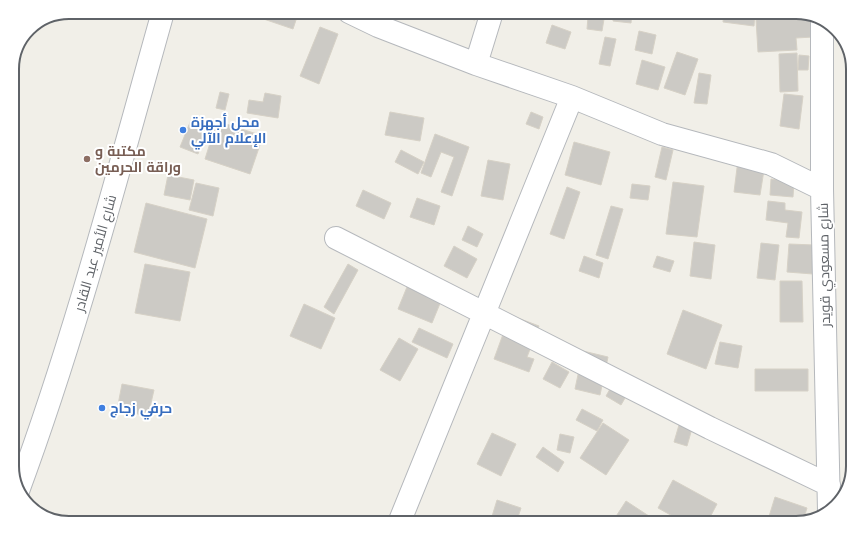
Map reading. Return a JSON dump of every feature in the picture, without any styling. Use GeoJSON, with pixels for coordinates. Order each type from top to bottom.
{"type":"FeatureCollection","features":[{"type":"Feature","properties":{"kind":"street","name":"شارع الأمير عبد القادر"},"geometry":{"type":"LineString","coordinates":[[22,481],[33,451],[87,282],[161,19]]}},
{"type":"Feature","properties":{"kind":"street"},"geometry":{"type":"LineString","coordinates":[[364,19],[476,64],[572,97],[662,134],[771,164],[822,189]]}},
{"type":"Feature","properties":{"kind":"street"},"geometry":{"type":"LineString","coordinates":[[476,64],[490,19]]}},
{"type":"Feature","properties":{"kind":"street","name":"شارع مسعودي قويدر"},"geometry":{"type":"LineString","coordinates":[[822,27],[822,189],[829,504]]}},
{"type":"Feature","properties":{"kind":"street"},"geometry":{"type":"LineString","coordinates":[[402,516],[572,97]]}},
{"type":"Feature","properties":{"kind":"street"},"geometry":{"type":"LineString","coordinates":[[336,238],[710,428],[829,485]]}},
{"type":"Feature","properties":{"kind":"building"},"geometry":{"type":"Polygon","coordinates":[[[264,19],[296,19],[293,29],[264,19]]]}},
{"type":"Feature","properties":{"kind":"building"},"geometry":{"type":"Polygon","coordinates":[[[588,19],[604,19],[602,31],[587,29],[588,19]]]}},
{"type":"Feature","properties":{"kind":"building"},"geometry":{"type":"Polygon","coordinates":[[[613,19],[631,19],[631,23],[613,21],[613,19]]]}},
{"type":"Feature","properties":{"kind":"building"},"geometry":{"type":"Polygon","coordinates":[[[723,19],[754,19],[754,26],[723,22],[723,19]]]}},
{"type":"Feature","properties":{"kind":"building"},"geometry":{"type":"Polygon","coordinates":[[[756,19],[803,19],[812,22],[813,37],[796,38],[797,50],[758,52],[756,19]]]}},
{"type":"Feature","properties":{"kind":"building"},"geometry":{"type":"Polygon","coordinates":[[[552,25],[571,32],[565,49],[546,43],[552,25]]]}},
{"type":"Feature","properties":{"kind":"building"},"geometry":{"type":"Polygon","coordinates":[[[320,27],[338,34],[319,84],[300,76],[320,27]]]}},
{"type":"Feature","properties":{"kind":"building"},"geometry":{"type":"Polygon","coordinates":[[[639,31],[656,35],[652,54],[635,50],[639,31]]]}},
{"type":"Feature","properties":{"kind":"building"},"geometry":{"type":"Polygon","coordinates":[[[605,37],[616,39],[610,66],[599,64],[605,37]]]}},
{"type":"Feature","properties":{"kind":"building"},"geometry":{"type":"Polygon","coordinates":[[[677,52],[698,59],[685,95],[664,88],[677,52]]]}},
{"type":"Feature","properties":{"kind":"building"},"geometry":{"type":"Polygon","coordinates":[[[797,53],[798,91],[780,92],[779,54],[797,53]]]}},
{"type":"Feature","properties":{"kind":"building"},"geometry":{"type":"Polygon","coordinates":[[[799,55],[809,56],[808,70],[798,70],[799,55]]]}},
{"type":"Feature","properties":{"kind":"building"},"geometry":{"type":"Polygon","coordinates":[[[642,60],[665,67],[658,90],[636,84],[642,60]]]}},
{"type":"Feature","properties":{"kind":"building"},"geometry":{"type":"Polygon","coordinates":[[[699,73],[711,75],[707,104],[694,103],[699,73]]]}},
{"type":"Feature","properties":{"kind":"building"},"geometry":{"type":"Polygon","coordinates":[[[220,92],[229,94],[225,110],[216,108],[220,92]]]}},
{"type":"Feature","properties":{"kind":"building"},"geometry":{"type":"Polygon","coordinates":[[[265,93],[281,96],[278,118],[247,113],[249,100],[263,102],[265,93]]]}},
{"type":"Feature","properties":{"kind":"building"},"geometry":{"type":"Polygon","coordinates":[[[784,94],[803,96],[799,129],[780,126],[784,94]]]}},
{"type":"Feature","properties":{"kind":"building"},"geometry":{"type":"Polygon","coordinates":[[[390,112],[424,118],[420,141],[385,135],[390,112]]]}},
{"type":"Feature","properties":{"kind":"building"},"geometry":{"type":"Polygon","coordinates":[[[531,112],[543,117],[539,129],[526,124],[531,112]]]}},
{"type":"Feature","properties":{"kind":"building"},"geometry":{"type":"Polygon","coordinates":[[[191,120],[208,128],[198,154],[180,147],[191,120]]]}},
{"type":"Feature","properties":{"kind":"building"},"geometry":{"type":"Polygon","coordinates":[[[217,121],[263,136],[250,174],[205,159],[217,121]]]}},
{"type":"Feature","properties":{"kind":"building"},"geometry":{"type":"Polygon","coordinates":[[[435,134],[469,147],[452,196],[441,192],[454,157],[441,152],[431,177],[421,173],[435,134]]]}},
{"type":"Feature","properties":{"kind":"building"},"geometry":{"type":"Polygon","coordinates":[[[574,142],[610,152],[601,185],[565,175],[574,142]]]}},
{"type":"Feature","properties":{"kind":"building"},"geometry":{"type":"Polygon","coordinates":[[[662,147],[673,150],[666,180],[655,177],[662,147]]]}},
{"type":"Feature","properties":{"kind":"building"},"geometry":{"type":"Polygon","coordinates":[[[401,150],[424,162],[418,174],[395,162],[401,150]]]}},
{"type":"Feature","properties":{"kind":"building"},"geometry":{"type":"Polygon","coordinates":[[[488,160],[510,164],[503,200],[481,196],[488,160]]]}},
{"type":"Feature","properties":{"kind":"building"},"geometry":{"type":"Polygon","coordinates":[[[738,160],[765,164],[760,195],[734,192],[738,160]]]}},
{"type":"Feature","properties":{"kind":"building"},"geometry":{"type":"Polygon","coordinates":[[[168,175],[194,180],[190,200],[164,195],[168,175]]]}},
{"type":"Feature","properties":{"kind":"building"},"geometry":{"type":"Polygon","coordinates":[[[771,179],[794,182],[793,197],[770,195],[771,179]]]}},
{"type":"Feature","properties":{"kind":"building"},"geometry":{"type":"Polygon","coordinates":[[[673,182],[704,186],[697,237],[666,234],[673,182]]]}},
{"type":"Feature","properties":{"kind":"building"},"geometry":{"type":"Polygon","coordinates":[[[196,183],[219,188],[213,216],[189,210],[196,183]]]}},
{"type":"Feature","properties":{"kind":"building"},"geometry":{"type":"Polygon","coordinates":[[[632,184],[650,186],[648,200],[630,198],[632,184]]]}},
{"type":"Feature","properties":{"kind":"building"},"geometry":{"type":"Polygon","coordinates":[[[567,187],[580,192],[564,239],[550,234],[567,187]]]}},
{"type":"Feature","properties":{"kind":"building"},"geometry":{"type":"Polygon","coordinates":[[[363,190],[391,203],[384,219],[356,206],[363,190]]]}},
{"type":"Feature","properties":{"kind":"building"},"geometry":{"type":"Polygon","coordinates":[[[417,198],[440,206],[434,225],[410,217],[417,198]]]}},
{"type":"Feature","properties":{"kind":"building"},"geometry":{"type":"Polygon","coordinates":[[[768,201],[785,203],[785,210],[802,212],[799,238],[786,237],[788,223],[766,220],[768,201]]]}},
{"type":"Feature","properties":{"kind":"building"},"geometry":{"type":"Polygon","coordinates":[[[146,203],[207,219],[195,268],[134,252],[146,203]]]}},
{"type":"Feature","properties":{"kind":"building"},"geometry":{"type":"Polygon","coordinates":[[[611,206],[623,209],[608,259],[596,255],[611,206]]]}},
{"type":"Feature","properties":{"kind":"building"},"geometry":{"type":"Polygon","coordinates":[[[468,226],[483,234],[477,247],[462,240],[468,226]]]}},
{"type":"Feature","properties":{"kind":"building"},"geometry":{"type":"Polygon","coordinates":[[[694,242],[715,245],[711,279],[690,276],[694,242]]]}},
{"type":"Feature","properties":{"kind":"building"},"geometry":{"type":"Polygon","coordinates":[[[761,243],[779,245],[775,280],[757,278],[761,243]]]}},
{"type":"Feature","properties":{"kind":"building"},"geometry":{"type":"Polygon","coordinates":[[[789,244],[814,245],[813,274],[787,272],[789,244]]]}},
{"type":"Feature","properties":{"kind":"building"},"geometry":{"type":"Polygon","coordinates":[[[454,246],[477,259],[467,278],[444,266],[454,246]]]}},
{"type":"Feature","properties":{"kind":"building"},"geometry":{"type":"Polygon","coordinates":[[[584,256],[603,263],[599,278],[579,271],[584,256]]]}},
{"type":"Feature","properties":{"kind":"building"},"geometry":{"type":"Polygon","coordinates":[[[657,256],[674,261],[670,272],[653,267],[657,256]]]}},
{"type":"Feature","properties":{"kind":"building"},"geometry":{"type":"Polygon","coordinates":[[[145,264],[190,272],[180,321],[135,313],[145,264]]]}},
{"type":"Feature","properties":{"kind":"building"},"geometry":{"type":"Polygon","coordinates":[[[348,264],[358,270],[334,314],[324,307],[348,264]]]}},
{"type":"Feature","properties":{"kind":"building"},"geometry":{"type":"Polygon","coordinates":[[[780,281],[802,281],[803,322],[780,322],[780,281]]]}},
{"type":"Feature","properties":{"kind":"building"},"geometry":{"type":"Polygon","coordinates":[[[407,287],[441,301],[432,323],[398,309],[407,287]]]}},
{"type":"Feature","properties":{"kind":"building"},"geometry":{"type":"Polygon","coordinates":[[[304,304],[335,318],[321,349],[290,336],[304,304]]]}},
{"type":"Feature","properties":{"kind":"building"},"geometry":{"type":"Polygon","coordinates":[[[683,310],[722,325],[706,369],[667,354],[683,310]]]}},
{"type":"Feature","properties":{"kind":"building"},"geometry":{"type":"Polygon","coordinates":[[[510,315],[539,326],[527,357],[534,359],[529,372],[494,359],[510,315]]]}},
{"type":"Feature","properties":{"kind":"building"},"geometry":{"type":"Polygon","coordinates":[[[419,328],[453,344],[447,358],[412,342],[419,328]]]}},
{"type":"Feature","properties":{"kind":"building"},"geometry":{"type":"Polygon","coordinates":[[[399,338],[418,349],[400,381],[380,370],[399,338]]]}},
{"type":"Feature","properties":{"kind":"building"},"geometry":{"type":"Polygon","coordinates":[[[720,342],[742,346],[738,368],[715,364],[720,342]]]}},
{"type":"Feature","properties":{"kind":"building"},"geometry":{"type":"Polygon","coordinates":[[[583,351],[608,357],[600,395],[575,389],[583,351]]]}},
{"type":"Feature","properties":{"kind":"building"},"geometry":{"type":"Polygon","coordinates":[[[552,362],[569,372],[560,388],[543,379],[552,362]]]}},
{"type":"Feature","properties":{"kind":"building"},"geometry":{"type":"Polygon","coordinates":[[[755,369],[808,369],[808,391],[755,391],[755,369]]]}},
{"type":"Feature","properties":{"kind":"building"},"geometry":{"type":"Polygon","coordinates":[[[614,382],[629,391],[621,405],[606,396],[614,382]]]}},
{"type":"Feature","properties":{"kind":"building"},"geometry":{"type":"Polygon","coordinates":[[[122,384],[154,390],[148,416],[117,410],[122,384]]]}},
{"type":"Feature","properties":{"kind":"building"},"geometry":{"type":"Polygon","coordinates":[[[684,408],[697,411],[687,446],[674,442],[684,408]]]}},
{"type":"Feature","properties":{"kind":"building"},"geometry":{"type":"Polygon","coordinates":[[[582,409],[603,420],[597,431],[576,420],[582,409]]]}},
{"type":"Feature","properties":{"kind":"building"},"geometry":{"type":"Polygon","coordinates":[[[603,423],[629,440],[606,475],[580,458],[603,423]]]}},
{"type":"Feature","properties":{"kind":"building"},"geometry":{"type":"Polygon","coordinates":[[[492,433],[516,444],[501,476],[477,464],[492,433]]]}},
{"type":"Feature","properties":{"kind":"building"},"geometry":{"type":"Polygon","coordinates":[[[560,434],[574,437],[570,453],[557,450],[560,434]]]}},
{"type":"Feature","properties":{"kind":"building"},"geometry":{"type":"Polygon","coordinates":[[[543,447],[564,462],[558,472],[536,457],[543,447]]]}},
{"type":"Feature","properties":{"kind":"building"},"geometry":{"type":"Polygon","coordinates":[[[673,480],[717,504],[711,516],[672,516],[658,508],[673,480]]]}},
{"type":"Feature","properties":{"kind":"building"},"geometry":{"type":"Polygon","coordinates":[[[775,497],[807,508],[805,515],[803,516],[769,516],[775,497]]]}},
{"type":"Feature","properties":{"kind":"building"},"geometry":{"type":"Polygon","coordinates":[[[497,500],[521,508],[518,516],[492,516],[497,500]]]}},
{"type":"Feature","properties":{"kind":"building"},"geometry":{"type":"Polygon","coordinates":[[[626,501],[649,516],[616,516],[626,501]]]}},
{"type":"Feature","properties":{"kind":"place","name":"محل أجهزة الإعلام الآلي"},"geometry":{"type":"Point","coordinates":[183,130]}},
{"type":"Feature","properties":{"kind":"place","name":"مكتبة و وراقة الحرمين"},"geometry":{"type":"Point","coordinates":[87,159]}},
{"type":"Feature","properties":{"kind":"place","name":"حرفي زجاج"},"geometry":{"type":"Point","coordinates":[102,408]}}]}
